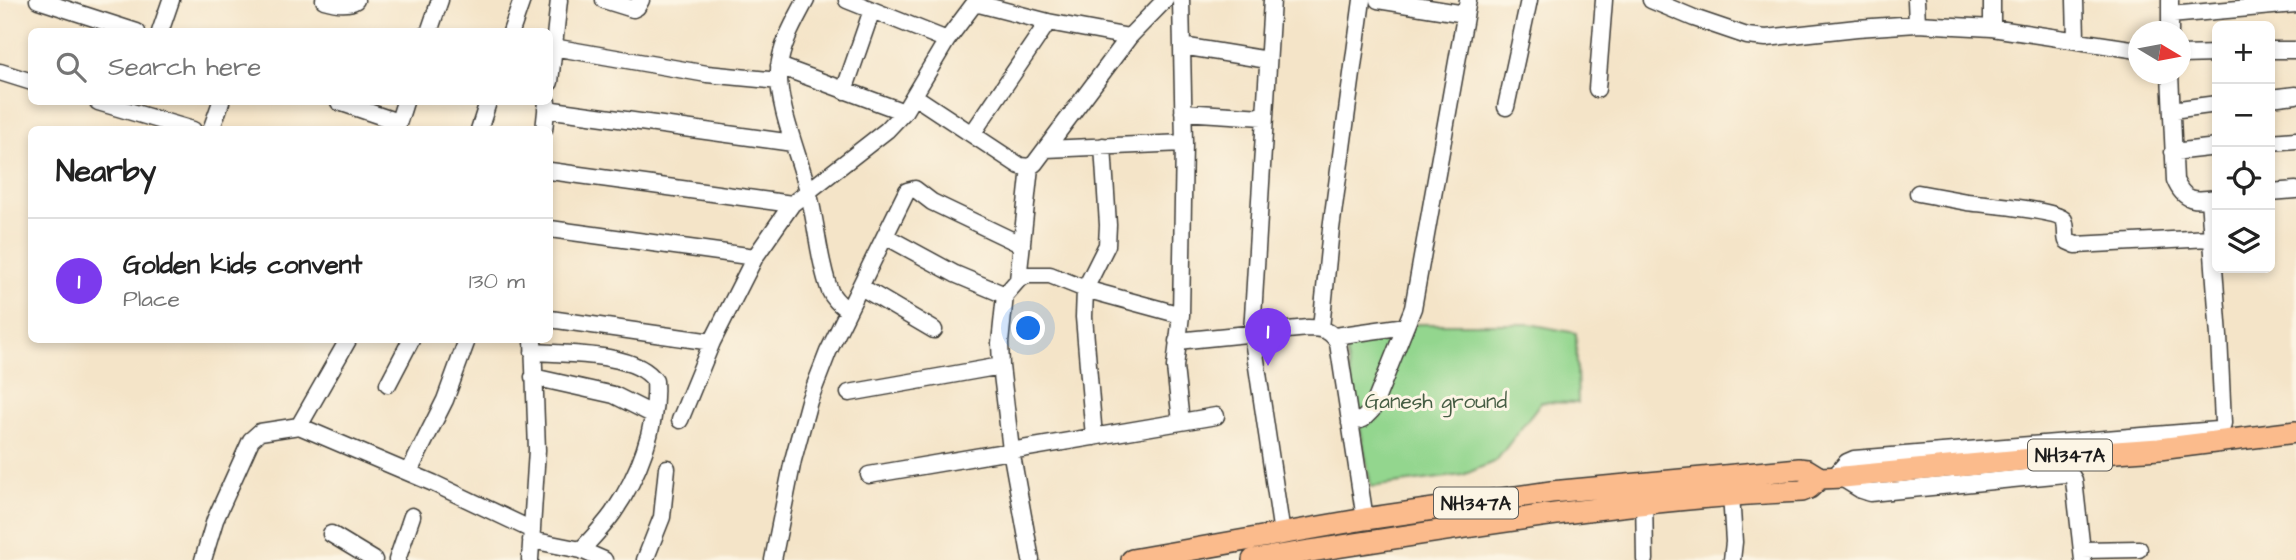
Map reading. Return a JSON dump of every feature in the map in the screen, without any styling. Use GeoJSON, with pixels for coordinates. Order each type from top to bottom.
{"type":"FeatureCollection","features":[{"type":"Feature","properties":{"kind":"highway","name":"NH347A"},"geometry":{"type":"LineString","coordinates":[[1132,560],[1365,519],[1551,492],[1731,494],[1802,491],[1834,477],[2159,449],[2296,432]]}},
{"type":"Feature","properties":{"kind":"highway","name":"NH347A"},"geometry":{"type":"LineString","coordinates":[[1265,559],[1512,521],[1644,494],[1803,469],[1834,477]]}},
{"type":"Feature","properties":{"kind":"street"},"geometry":{"type":"LineString","coordinates":[[38,0],[72,6],[127,28]]}},
{"type":"Feature","properties":{"kind":"street"},"geometry":{"type":"LineString","coordinates":[[161,28],[171,0]]}},
{"type":"Feature","properties":{"kind":"street"},"geometry":{"type":"LineString","coordinates":[[324,0],[342,4],[356,0]]}},
{"type":"Feature","properties":{"kind":"street"},"geometry":{"type":"LineString","coordinates":[[430,28],[440,0]]}},
{"type":"Feature","properties":{"kind":"street"},"geometry":{"type":"LineString","coordinates":[[512,28],[522,0]]}},
{"type":"Feature","properties":{"kind":"street"},"geometry":{"type":"LineString","coordinates":[[559,0],[553,47],[707,74],[779,73],[844,91],[904,112]]}},
{"type":"Feature","properties":{"kind":"street"},"geometry":{"type":"LineString","coordinates":[[604,0],[633,9],[637,8],[642,0]]}},
{"type":"Feature","properties":{"kind":"street"},"geometry":{"type":"LineString","coordinates":[[806,0],[784,47],[779,73],[793,143],[809,192],[831,291],[839,304],[848,311]]}},
{"type":"Feature","properties":{"kind":"street"},"geometry":{"type":"LineString","coordinates":[[847,0],[947,40]]}},
{"type":"Feature","properties":{"kind":"street"},"geometry":{"type":"LineString","coordinates":[[1018,280],[1030,167],[1129,37],[1165,0]]}},
{"type":"Feature","properties":{"kind":"street"},"geometry":{"type":"LineString","coordinates":[[1181,0],[1184,143],[1181,315],[1174,367],[1181,422]]}},
{"type":"Feature","properties":{"kind":"street"},"geometry":{"type":"LineString","coordinates":[[1265,559],[1277,535],[1251,333],[1270,0]]}},
{"type":"Feature","properties":{"kind":"street"},"geometry":{"type":"LineString","coordinates":[[1362,0],[1331,229],[1328,332],[1338,343],[1365,519]]}},
{"type":"Feature","properties":{"kind":"street"},"geometry":{"type":"LineString","coordinates":[[1350,423],[1363,419],[1372,410],[1419,286],[1467,7],[1378,0]]}},
{"type":"Feature","properties":{"kind":"street"},"geometry":{"type":"LineString","coordinates":[[1506,107],[1529,0]]}},
{"type":"Feature","properties":{"kind":"street"},"geometry":{"type":"LineString","coordinates":[[1597,89],[1604,0]]}},
{"type":"Feature","properties":{"kind":"street"},"geometry":{"type":"LineString","coordinates":[[1651,0],[1747,36],[1777,37],[1857,27],[1917,24],[1992,28],[2128,48]]}},
{"type":"Feature","properties":{"kind":"street"},"geometry":{"type":"LineString","coordinates":[[1916,0],[1917,24]]}},
{"type":"Feature","properties":{"kind":"street"},"geometry":{"type":"LineString","coordinates":[[1992,0],[1992,28]]}},
{"type":"Feature","properties":{"kind":"street"},"geometry":{"type":"LineString","coordinates":[[2076,0],[2076,39]]}},
{"type":"Feature","properties":{"kind":"street"},"geometry":{"type":"LineString","coordinates":[[680,419],[712,342],[755,257],[792,204],[887,130],[904,112],[947,40],[976,1],[1048,22],[1129,37]]}},
{"type":"Feature","properties":{"kind":"street"},"geometry":{"type":"LineString","coordinates":[[2170,15],[2296,4]]}},
{"type":"Feature","properties":{"kind":"street"},"geometry":{"type":"LineString","coordinates":[[844,91],[872,10]]}},
{"type":"Feature","properties":{"kind":"street"},"geometry":{"type":"LineString","coordinates":[[972,134],[1048,22]]}},
{"type":"Feature","properties":{"kind":"street"},"geometry":{"type":"LineString","coordinates":[[1182,46],[1268,60]]}},
{"type":"Feature","properties":{"kind":"street"},"geometry":{"type":"LineString","coordinates":[[2275,50],[2296,50]]}},
{"type":"Feature","properties":{"kind":"street"},"geometry":{"type":"LineString","coordinates":[[2191,55],[2212,54]]}},
{"type":"Feature","properties":{"kind":"street"},"geometry":{"type":"LineString","coordinates":[[1,75],[28,81]]}},
{"type":"Feature","properties":{"kind":"street"},"geometry":{"type":"LineString","coordinates":[[2171,84],[2175,180],[2179,191],[2186,197],[2193,200],[2212,199]]}},
{"type":"Feature","properties":{"kind":"street"},"geometry":{"type":"LineString","coordinates":[[2275,97],[2296,94]]}},
{"type":"Feature","properties":{"kind":"street"},"geometry":{"type":"LineString","coordinates":[[914,96],[1020,166],[1030,167]]}},
{"type":"Feature","properties":{"kind":"street"},"geometry":{"type":"LineString","coordinates":[[108,105],[179,126]]}},
{"type":"Feature","properties":{"kind":"street"},"geometry":{"type":"LineString","coordinates":[[212,126],[220,105]]}},
{"type":"Feature","properties":{"kind":"street"},"geometry":{"type":"LineString","coordinates":[[346,105],[397,126],[404,105]]}},
{"type":"Feature","properties":{"kind":"street"},"geometry":{"type":"LineString","coordinates":[[480,126],[487,105]]}},
{"type":"Feature","properties":{"kind":"street"},"geometry":{"type":"LineString","coordinates":[[544,126],[547,105],[793,143]]}},
{"type":"Feature","properties":{"kind":"street"},"geometry":{"type":"LineString","coordinates":[[2172,110],[2212,105]]}},
{"type":"Feature","properties":{"kind":"street"},"geometry":{"type":"LineString","coordinates":[[1183,112],[1263,117]]}},
{"type":"Feature","properties":{"kind":"street"},"geometry":{"type":"LineString","coordinates":[[2275,142],[2296,140]]}},
{"type":"Feature","properties":{"kind":"street"},"geometry":{"type":"LineString","coordinates":[[1046,149],[1184,143]]}},
{"type":"Feature","properties":{"kind":"street"},"geometry":{"type":"LineString","coordinates":[[1094,437],[1084,317],[1085,289],[1107,245],[1103,146]]}},
{"type":"Feature","properties":{"kind":"street"},"geometry":{"type":"LineString","coordinates":[[2173,152],[2212,148]]}},
{"type":"Feature","properties":{"kind":"street"},"geometry":{"type":"LineString","coordinates":[[553,171],[792,204]]}},
{"type":"Feature","properties":{"kind":"street"},"geometry":{"type":"LineString","coordinates":[[773,560],[793,460],[809,401],[828,352],[907,191],[915,189],[932,202],[1022,245]]}},
{"type":"Feature","properties":{"kind":"street"},"geometry":{"type":"LineString","coordinates":[[2275,192],[2296,190]]}},
{"type":"Feature","properties":{"kind":"street"},"geometry":{"type":"LineString","coordinates":[[1918,193],[2059,216],[2064,219],[2067,242],[2076,245],[2210,238]]}},
{"type":"Feature","properties":{"kind":"street"},"geometry":{"type":"LineString","coordinates":[[2139,549],[2083,555],[2074,480],[2071,475],[1870,493],[1834,477],[1847,462],[1854,459],[2217,430],[2222,427],[2219,336],[2210,238],[2212,210]]}},
{"type":"Feature","properties":{"kind":"street"},"geometry":{"type":"LineString","coordinates":[[553,229],[755,257]]}},
{"type":"Feature","properties":{"kind":"street"},"geometry":{"type":"LineString","coordinates":[[885,236],[956,274],[1005,295]]}},
{"type":"Feature","properties":{"kind":"street"},"geometry":{"type":"LineString","coordinates":[[1031,560],[1011,450],[1001,366],[1000,343],[1005,295],[1018,280],[1027,275],[1050,275],[1085,289],[1181,315]]}},
{"type":"Feature","properties":{"kind":"street"},"geometry":{"type":"LineString","coordinates":[[861,287],[934,330]]}},
{"type":"Feature","properties":{"kind":"street"},"geometry":{"type":"LineString","coordinates":[[553,319],[712,342]]}},
{"type":"Feature","properties":{"kind":"street"},"geometry":{"type":"LineString","coordinates":[[1177,341],[1251,333],[1328,332],[1406,326]]}},
{"type":"Feature","properties":{"kind":"street"},"geometry":{"type":"LineString","coordinates":[[299,426],[340,343]]}},
{"type":"Feature","properties":{"kind":"street"},"geometry":{"type":"LineString","coordinates":[[388,384],[409,343]]}},
{"type":"Feature","properties":{"kind":"street"},"geometry":{"type":"LineString","coordinates":[[409,472],[445,400],[466,343]]}},
{"type":"Feature","properties":{"kind":"street"},"geometry":{"type":"LineString","coordinates":[[530,560],[537,450],[533,346],[623,362],[645,370],[655,381],[652,414],[640,462],[620,503],[582,550]]}},
{"type":"Feature","properties":{"kind":"street"},"geometry":{"type":"LineString","coordinates":[[849,393],[1001,366]]}},
{"type":"Feature","properties":{"kind":"street"},"geometry":{"type":"LineString","coordinates":[[533,377],[614,395],[652,414]]}},
{"type":"Feature","properties":{"kind":"street"},"geometry":{"type":"LineString","coordinates":[[869,475],[1216,416]]}},
{"type":"Feature","properties":{"kind":"street"},"geometry":{"type":"LineString","coordinates":[[203,560],[215,520],[251,440],[260,432],[299,426],[409,472],[532,535],[582,550],[604,560]]}},
{"type":"Feature","properties":{"kind":"street"},"geometry":{"type":"LineString","coordinates":[[645,560],[662,517],[667,468]]}},
{"type":"Feature","properties":{"kind":"street"},"geometry":{"type":"LineString","coordinates":[[1644,494],[1645,560]]}},
{"type":"Feature","properties":{"kind":"street"},"geometry":{"type":"LineString","coordinates":[[1731,494],[1734,542],[1732,560]]}},
{"type":"Feature","properties":{"kind":"street"},"geometry":{"type":"LineString","coordinates":[[397,560],[412,516]]}},
{"type":"Feature","properties":{"kind":"street"},"geometry":{"type":"LineString","coordinates":[[331,534],[374,560]]}},
{"type":"Feature","properties":{"kind":"green space","name":"Ganesh ground"},"geometry":{"type":"Polygon","coordinates":[[[1418,324],[1530,324],[1576,333],[1578,403],[1541,402],[1496,461],[1463,475],[1371,487],[1344,341],[1418,324]]]}},
{"type":"Feature","properties":{"kind":"place","name":"Golden kids convent"},"geometry":{"type":"Point","coordinates":[1268,366]}}]}
